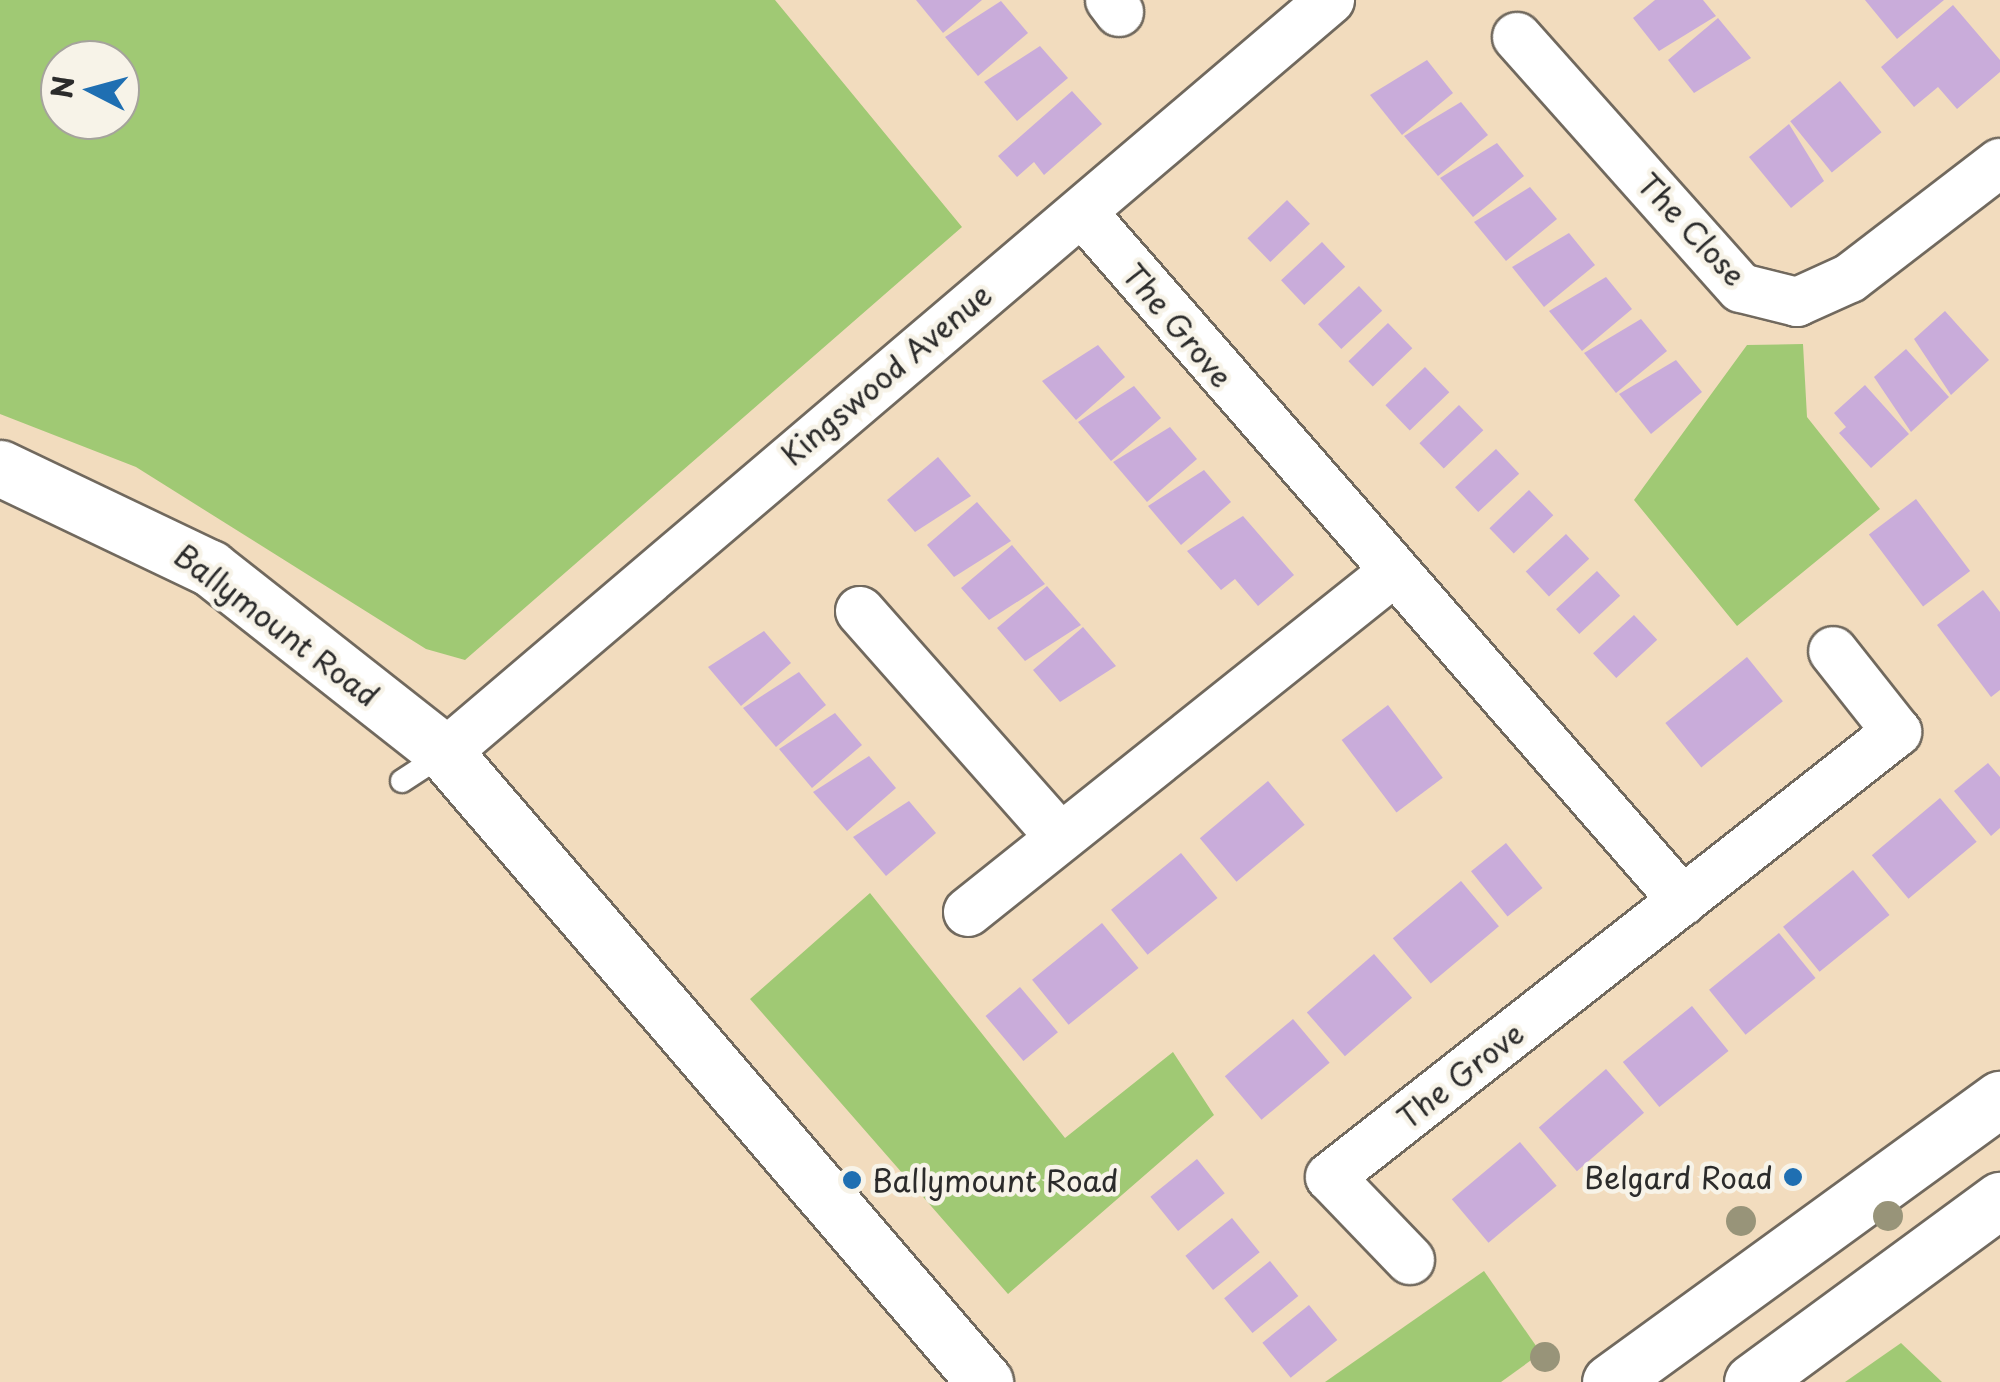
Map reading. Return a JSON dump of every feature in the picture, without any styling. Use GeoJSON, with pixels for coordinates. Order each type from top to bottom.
{"type":"FeatureCollection","features":[{"type":"Feature","properties":{"kind":"street","name":"Kingswood Avenue"},"geometry":{"type":"LineString","coordinates":[[424,767],[1330,0]]}},
{"type":"Feature","properties":{"kind":"street","name":"The Close"},"geometry":{"type":"LineString","coordinates":[[1517,37],[1741,288],[1797,302],[1850,278],[2000,163]]}},
{"type":"Feature","properties":{"kind":"street","name":"The Grove"},"geometry":{"type":"LineString","coordinates":[[1082,212],[1390,575],[1682,901]]}},
{"type":"Feature","properties":{"kind":"street","name":"Ballymount Road"},"geometry":{"type":"LineString","coordinates":[[0,468],[210,568],[424,767],[985,1382]]}},
{"type":"Feature","properties":{"kind":"street"},"geometry":{"type":"LineString","coordinates":[[968,912],[1057,834],[1390,575]]}},
{"type":"Feature","properties":{"kind":"street"},"geometry":{"type":"LineString","coordinates":[[860,612],[1057,834]]}},
{"type":"Feature","properties":{"kind":"street","name":"The Grove"},"geometry":{"type":"LineString","coordinates":[[1410,1260],[1330,1177],[1897,732],[1833,651]]}},
{"type":"Feature","properties":{"kind":"street"},"geometry":{"type":"LineString","coordinates":[[1610,1382],[2000,1098]]}},
{"type":"Feature","properties":{"kind":"street"},"geometry":{"type":"LineString","coordinates":[[1752,1382],[2000,1200]]}},
{"type":"Feature","properties":{"kind":"green space"},"geometry":{"type":"Polygon","coordinates":[[[0,0],[775,0],[962,227],[465,660],[426,649],[136,467],[0,414],[0,0]]]}},
{"type":"Feature","properties":{"kind":"green space"},"geometry":{"type":"Polygon","coordinates":[[[1803,344],[1807,417],[1880,509],[1737,626],[1634,500],[1747,345],[1803,344]]]}},
{"type":"Feature","properties":{"kind":"green space"},"geometry":{"type":"Polygon","coordinates":[[[870,893],[1065,1138],[1173,1052],[1214,1115],[1008,1294],[750,999],[870,893]]]}},
{"type":"Feature","properties":{"kind":"green space"},"geometry":{"type":"Polygon","coordinates":[[[1484,1271],[1541,1353],[1501,1382],[1325,1382],[1484,1271]]]}},
{"type":"Feature","properties":{"kind":"green space"},"geometry":{"type":"Polygon","coordinates":[[[1901,1343],[1942,1382],[1845,1382],[1901,1343]]]}},
{"type":"Feature","properties":{"kind":"building"},"geometry":{"type":"Polygon","coordinates":[[[916,0],[982,0],[943,33],[916,0]]]}},
{"type":"Feature","properties":{"kind":"building"},"geometry":{"type":"Polygon","coordinates":[[[1655,0],[1703,0],[1716,16],[1659,51],[1633,18],[1655,0]]]}},
{"type":"Feature","properties":{"kind":"building"},"geometry":{"type":"Polygon","coordinates":[[[1865,0],[1944,0],[1897,39],[1865,0]]]}},
{"type":"Feature","properties":{"kind":"building"},"geometry":{"type":"Polygon","coordinates":[[[1001,1],[1028,33],[978,76],[945,37],[1001,1]]]}},
{"type":"Feature","properties":{"kind":"building"},"geometry":{"type":"Polygon","coordinates":[[[1953,5],[2000,60],[2000,72],[1957,109],[1938,87],[1914,107],[1881,67],[1953,5]]]}},
{"type":"Feature","properties":{"kind":"building"},"geometry":{"type":"Polygon","coordinates":[[[1718,18],[1751,58],[1694,93],[1668,60],[1718,18]]]}},
{"type":"Feature","properties":{"kind":"building"},"geometry":{"type":"Polygon","coordinates":[[[1040,46],[1068,78],[1017,121],[984,82],[1040,46]]]}},
{"type":"Feature","properties":{"kind":"building"},"geometry":{"type":"Polygon","coordinates":[[[1427,60],[1453,93],[1402,135],[1370,95],[1427,60]]]}},
{"type":"Feature","properties":{"kind":"building"},"geometry":{"type":"Polygon","coordinates":[[[1840,81],[1882,132],[1832,173],[1790,121],[1840,81]]]}},
{"type":"Feature","properties":{"kind":"building"},"geometry":{"type":"Polygon","coordinates":[[[1072,91],[1102,124],[1044,175],[1034,162],[1017,177],[998,156],[1072,91]]]}},
{"type":"Feature","properties":{"kind":"building"},"geometry":{"type":"Polygon","coordinates":[[[1461,102],[1488,135],[1438,176],[1404,136],[1461,102]]]}},
{"type":"Feature","properties":{"kind":"building"},"geometry":{"type":"Polygon","coordinates":[[[1789,124],[1824,181],[1791,208],[1749,157],[1789,124]]]}},
{"type":"Feature","properties":{"kind":"building"},"geometry":{"type":"Polygon","coordinates":[[[1497,143],[1524,176],[1473,217],[1440,178],[1497,143]]]}},
{"type":"Feature","properties":{"kind":"building"},"geometry":{"type":"Polygon","coordinates":[[[1530,187],[1557,219],[1506,261],[1474,222],[1530,187]]]}},
{"type":"Feature","properties":{"kind":"building"},"geometry":{"type":"Polygon","coordinates":[[[1287,200],[1310,224],[1270,262],[1247,238],[1287,200]]]}},
{"type":"Feature","properties":{"kind":"building"},"geometry":{"type":"Polygon","coordinates":[[[1569,233],[1595,265],[1544,307],[1512,267],[1569,233]]]}},
{"type":"Feature","properties":{"kind":"building"},"geometry":{"type":"Polygon","coordinates":[[[1322,242],[1345,267],[1304,305],[1281,280],[1322,242]]]}},
{"type":"Feature","properties":{"kind":"building"},"geometry":{"type":"Polygon","coordinates":[[[1606,277],[1632,309],[1582,351],[1549,311],[1606,277]]]}},
{"type":"Feature","properties":{"kind":"building"},"geometry":{"type":"Polygon","coordinates":[[[1359,286],[1382,311],[1341,349],[1318,324],[1359,286]]]}},
{"type":"Feature","properties":{"kind":"building"},"geometry":{"type":"Polygon","coordinates":[[[1945,311],[1989,360],[1951,395],[1914,339],[1945,311]]]}},
{"type":"Feature","properties":{"kind":"building"},"geometry":{"type":"Polygon","coordinates":[[[1641,319],[1667,351],[1616,393],[1584,353],[1641,319]]]}},
{"type":"Feature","properties":{"kind":"building"},"geometry":{"type":"Polygon","coordinates":[[[1388,323],[1412,348],[1373,386],[1348,361],[1388,323]]]}},
{"type":"Feature","properties":{"kind":"building"},"geometry":{"type":"Polygon","coordinates":[[[1098,345],[1125,377],[1076,420],[1042,381],[1098,345]]]}},
{"type":"Feature","properties":{"kind":"building"},"geometry":{"type":"Polygon","coordinates":[[[1906,349],[1949,397],[1911,432],[1874,377],[1906,349]]]}},
{"type":"Feature","properties":{"kind":"building"},"geometry":{"type":"Polygon","coordinates":[[[1676,360],[1702,392],[1651,434],[1619,394],[1676,360]]]}},
{"type":"Feature","properties":{"kind":"building"},"geometry":{"type":"Polygon","coordinates":[[[1425,367],[1449,392],[1410,430],[1385,405],[1425,367]]]}},
{"type":"Feature","properties":{"kind":"building"},"geometry":{"type":"Polygon","coordinates":[[[1865,385],[1909,434],[1871,468],[1839,433],[1846,427],[1834,413],[1865,385]]]}},
{"type":"Feature","properties":{"kind":"building"},"geometry":{"type":"Polygon","coordinates":[[[1134,386],[1161,418],[1111,461],[1078,422],[1134,386]]]}},
{"type":"Feature","properties":{"kind":"building"},"geometry":{"type":"Polygon","coordinates":[[[1459,405],[1483,430],[1444,468],[1419,443],[1459,405]]]}},
{"type":"Feature","properties":{"kind":"building"},"geometry":{"type":"Polygon","coordinates":[[[1170,427],[1197,459],[1147,502],[1113,462],[1170,427]]]}},
{"type":"Feature","properties":{"kind":"building"},"geometry":{"type":"Polygon","coordinates":[[[1496,449],[1519,474],[1478,512],[1455,487],[1496,449]]]}},
{"type":"Feature","properties":{"kind":"building"},"geometry":{"type":"Polygon","coordinates":[[[938,457],[971,496],[915,532],[887,500],[938,457]]]}},
{"type":"Feature","properties":{"kind":"building"},"geometry":{"type":"Polygon","coordinates":[[[1204,470],[1231,502],[1181,545],[1148,506],[1204,470]]]}},
{"type":"Feature","properties":{"kind":"building"},"geometry":{"type":"Polygon","coordinates":[[[1529,490],[1553,515],[1514,553],[1489,528],[1529,490]]]}},
{"type":"Feature","properties":{"kind":"building"},"geometry":{"type":"Polygon","coordinates":[[[1916,499],[1970,571],[1923,606],[1869,535],[1916,499]]]}},
{"type":"Feature","properties":{"kind":"building"},"geometry":{"type":"Polygon","coordinates":[[[977,502],[1011,541],[954,577],[927,545],[977,502]]]}},
{"type":"Feature","properties":{"kind":"building"},"geometry":{"type":"Polygon","coordinates":[[[1243,516],[1294,575],[1258,606],[1235,579],[1221,590],[1187,551],[1243,516]]]}},
{"type":"Feature","properties":{"kind":"building"},"geometry":{"type":"Polygon","coordinates":[[[1566,534],[1589,559],[1549,596],[1526,572],[1566,534]]]}},
{"type":"Feature","properties":{"kind":"building"},"geometry":{"type":"Polygon","coordinates":[[[1012,545],[1045,584],[989,620],[961,588],[1012,545]]]}},
{"type":"Feature","properties":{"kind":"building"},"geometry":{"type":"Polygon","coordinates":[[[1597,571],[1620,596],[1579,634],[1556,609],[1597,571]]]}},
{"type":"Feature","properties":{"kind":"building"},"geometry":{"type":"Polygon","coordinates":[[[1047,586],[1081,625],[1025,661],[997,628],[1047,586]]]}},
{"type":"Feature","properties":{"kind":"building"},"geometry":{"type":"Polygon","coordinates":[[[1983,590],[2000,612],[2000,690],[1991,697],[1937,625],[1983,590]]]}},
{"type":"Feature","properties":{"kind":"building"},"geometry":{"type":"Polygon","coordinates":[[[1634,615],[1657,640],[1616,678],[1593,653],[1634,615]]]}},
{"type":"Feature","properties":{"kind":"building"},"geometry":{"type":"Polygon","coordinates":[[[1083,627],[1116,666],[1060,702],[1033,670],[1083,627]]]}},
{"type":"Feature","properties":{"kind":"building"},"geometry":{"type":"Polygon","coordinates":[[[764,631],[791,663],[741,706],[708,667],[764,631]]]}},
{"type":"Feature","properties":{"kind":"building"},"geometry":{"type":"Polygon","coordinates":[[[1747,657],[1783,701],[1701,767],[1665,723],[1747,657]]]}},
{"type":"Feature","properties":{"kind":"building"},"geometry":{"type":"Polygon","coordinates":[[[799,672],[826,705],[776,747],[743,708],[799,672]]]}},
{"type":"Feature","properties":{"kind":"building"},"geometry":{"type":"Polygon","coordinates":[[[1388,705],[1443,778],[1396,813],[1342,740],[1388,705]]]}},
{"type":"Feature","properties":{"kind":"building"},"geometry":{"type":"Polygon","coordinates":[[[835,713],[862,745],[812,788],[779,749],[835,713]]]}},
{"type":"Feature","properties":{"kind":"building"},"geometry":{"type":"Polygon","coordinates":[[[869,756],[896,788],[847,831],[813,792],[869,756]]]}},
{"type":"Feature","properties":{"kind":"building"},"geometry":{"type":"Polygon","coordinates":[[[1988,763],[2000,777],[2000,828],[1991,836],[1954,791],[1988,763]]]}},
{"type":"Feature","properties":{"kind":"building"},"geometry":{"type":"Polygon","coordinates":[[[1268,781],[1305,825],[1236,882],[1200,838],[1268,781]]]}},
{"type":"Feature","properties":{"kind":"building"},"geometry":{"type":"Polygon","coordinates":[[[1940,798],[1977,842],[1908,899],[1872,855],[1940,798]]]}},
{"type":"Feature","properties":{"kind":"building"},"geometry":{"type":"Polygon","coordinates":[[[909,801],[936,833],[886,876],[853,837],[909,801]]]}},
{"type":"Feature","properties":{"kind":"building"},"geometry":{"type":"Polygon","coordinates":[[[1506,843],[1543,888],[1508,916],[1471,871],[1506,843]]]}},
{"type":"Feature","properties":{"kind":"building"},"geometry":{"type":"Polygon","coordinates":[[[1181,853],[1218,898],[1148,955],[1111,910],[1181,853]]]}},
{"type":"Feature","properties":{"kind":"building"},"geometry":{"type":"Polygon","coordinates":[[[1853,870],[1890,915],[1820,972],[1783,927],[1853,870]]]}},
{"type":"Feature","properties":{"kind":"building"},"geometry":{"type":"Polygon","coordinates":[[[1461,881],[1499,926],[1431,983],[1393,938],[1461,881]]]}},
{"type":"Feature","properties":{"kind":"building"},"geometry":{"type":"Polygon","coordinates":[[[1102,923],[1139,968],[1069,1025],[1032,980],[1102,923]]]}},
{"type":"Feature","properties":{"kind":"building"},"geometry":{"type":"Polygon","coordinates":[[[1779,933],[1816,978],[1746,1035],[1709,990],[1779,933]]]}},
{"type":"Feature","properties":{"kind":"building"},"geometry":{"type":"Polygon","coordinates":[[[1374,954],[1412,998],[1345,1056],[1307,1012],[1374,954]]]}},
{"type":"Feature","properties":{"kind":"building"},"geometry":{"type":"Polygon","coordinates":[[[1020,987],[1058,1032],[1023,1061],[986,1016],[1020,987]]]}},
{"type":"Feature","properties":{"kind":"building"},"geometry":{"type":"Polygon","coordinates":[[[1692,1006],[1729,1051],[1659,1107],[1623,1062],[1692,1006]]]}},
{"type":"Feature","properties":{"kind":"building"},"geometry":{"type":"Polygon","coordinates":[[[1293,1019],[1330,1063],[1261,1120],[1225,1076],[1293,1019]]]}},
{"type":"Feature","properties":{"kind":"building"},"geometry":{"type":"Polygon","coordinates":[[[1606,1069],[1644,1113],[1577,1171],[1539,1127],[1606,1069]]]}},
{"type":"Feature","properties":{"kind":"building"},"geometry":{"type":"Polygon","coordinates":[[[1520,1142],[1557,1186],[1488,1243],[1452,1199],[1520,1142]]]}},
{"type":"Feature","properties":{"kind":"building"},"geometry":{"type":"Polygon","coordinates":[[[1197,1159],[1225,1193],[1178,1231],[1150,1197],[1197,1159]]]}},
{"type":"Feature","properties":{"kind":"building"},"geometry":{"type":"Polygon","coordinates":[[[1232,1218],[1260,1252],[1213,1290],[1185,1256],[1232,1218]]]}},
{"type":"Feature","properties":{"kind":"building"},"geometry":{"type":"Polygon","coordinates":[[[1270,1261],[1298,1296],[1252,1333],[1224,1298],[1270,1261]]]}},
{"type":"Feature","properties":{"kind":"building"},"geometry":{"type":"Polygon","coordinates":[[[1309,1305],[1337,1340],[1291,1378],[1262,1343],[1309,1305]]]}},
{"type":"Feature","properties":{"kind":"place","name":"Belgard Road"},"geometry":{"type":"Point","coordinates":[1793,1177]}},
{"type":"Feature","properties":{"kind":"place","name":"Ballymount Road"},"geometry":{"type":"Point","coordinates":[852,1180]}}]}
